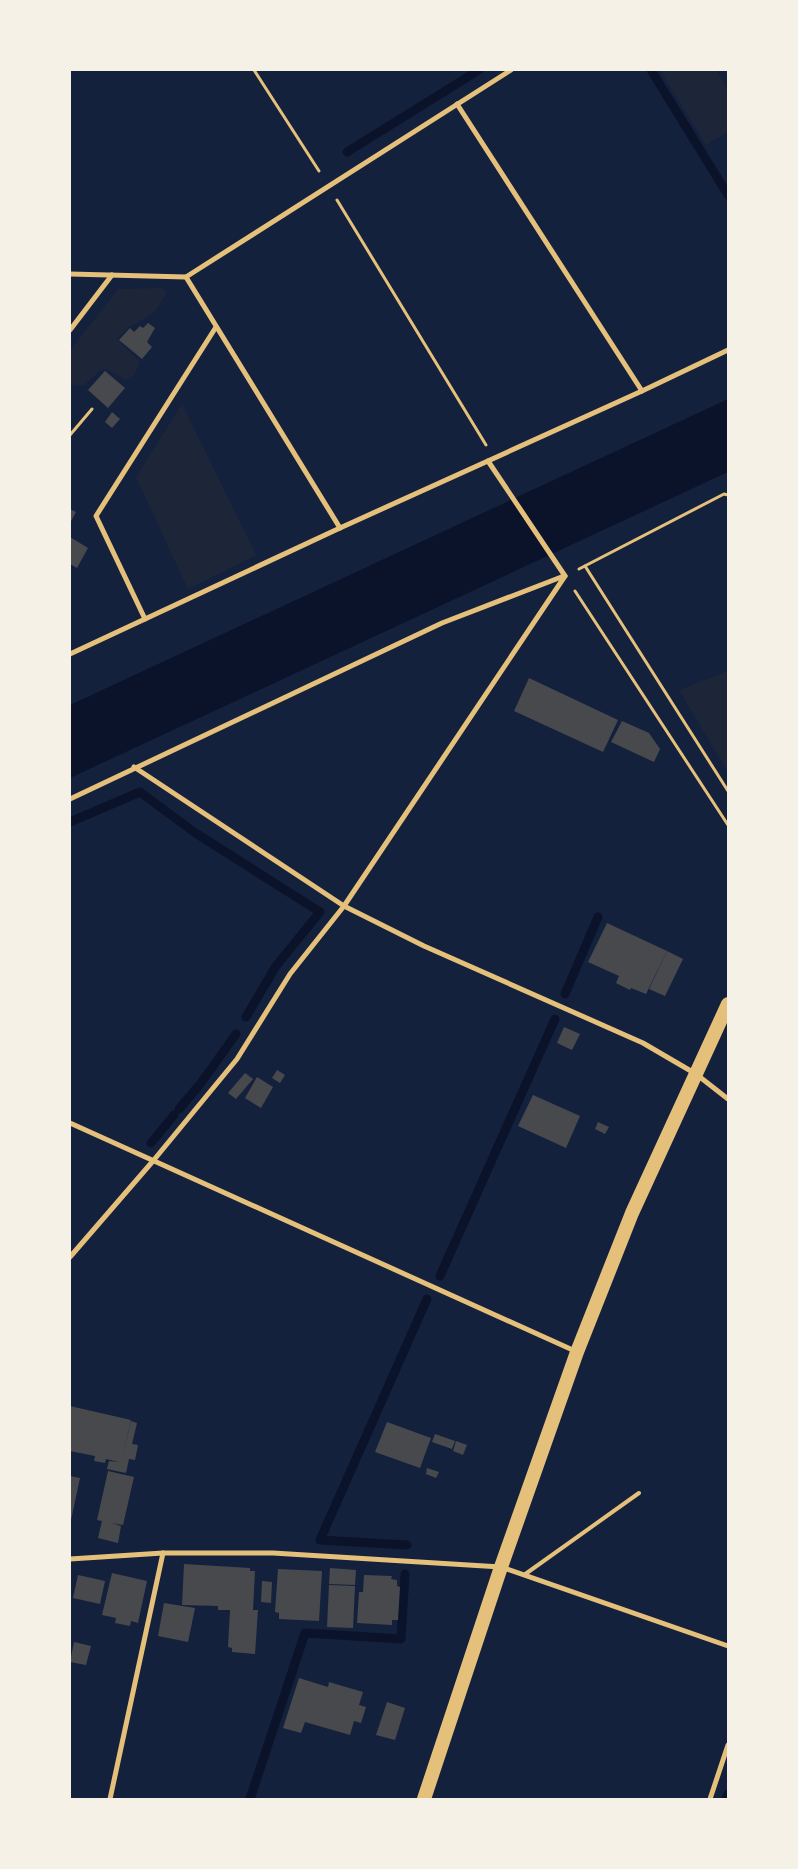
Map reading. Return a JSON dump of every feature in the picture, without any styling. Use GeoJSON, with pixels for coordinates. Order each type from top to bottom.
{"type":"FeatureCollection","features":[{"type":"Feature","properties":{"kind":"highway"},"geometry":{"type":"LineString","coordinates":[[424,1799],[501,1567],[577,1352],[632,1213],[728,1004]]}},
{"type":"Feature","properties":{"kind":"street"},"geometry":{"type":"LineString","coordinates":[[70,274],[186,277],[511,70]]}},
{"type":"Feature","properties":{"kind":"street"},"geometry":{"type":"LineString","coordinates":[[457,104],[642,391]]}},
{"type":"Feature","properties":{"kind":"street"},"geometry":{"type":"LineString","coordinates":[[70,330],[112,275]]}},
{"type":"Feature","properties":{"kind":"street"},"geometry":{"type":"LineString","coordinates":[[186,277],[340,528]]}},
{"type":"Feature","properties":{"kind":"street"},"geometry":{"type":"LineString","coordinates":[[145,619],[96,516],[216,328]]}},
{"type":"Feature","properties":{"kind":"street"},"geometry":{"type":"LineString","coordinates":[[70,654],[728,350]]}},
{"type":"Feature","properties":{"kind":"street"},"geometry":{"type":"LineString","coordinates":[[488,461],[565,576]]}},
{"type":"Feature","properties":{"kind":"street"},"geometry":{"type":"LineString","coordinates":[[70,799],[134,767],[442,623],[565,576]]}},
{"type":"Feature","properties":{"kind":"street"},"geometry":{"type":"LineString","coordinates":[[70,1256],[153,1161],[237,1059],[290,974],[344,906],[565,576]]}},
{"type":"Feature","properties":{"kind":"street"},"geometry":{"type":"LineString","coordinates":[[134,767],[344,906],[424,946],[643,1043],[696,1074],[728,1099]]}},
{"type":"Feature","properties":{"kind":"street"},"geometry":{"type":"LineString","coordinates":[[70,1123],[577,1352]]}},
{"type":"Feature","properties":{"kind":"street"},"geometry":{"type":"LineString","coordinates":[[110,1799],[163,1553]]}},
{"type":"Feature","properties":{"kind":"street"},"geometry":{"type":"LineString","coordinates":[[70,1559],[163,1553],[273,1553],[501,1567],[728,1646]]}},
{"type":"Feature","properties":{"kind":"street"},"geometry":{"type":"LineString","coordinates":[[710,1799],[728,1745]]}},
{"type":"Feature","properties":{"kind":"lane"},"geometry":{"type":"LineString","coordinates":[[524,1575],[639,1493]]}},
{"type":"Feature","properties":{"kind":"path"},"geometry":{"type":"LineString","coordinates":[[254,70],[329,186],[494,458]]}},
{"type":"Feature","properties":{"kind":"path"},"geometry":{"type":"LineString","coordinates":[[70,435],[92,409]]}},
{"type":"Feature","properties":{"kind":"path"},"geometry":{"type":"LineString","coordinates":[[728,495],[724,494],[565,576],[728,824]]}},
{"type":"Feature","properties":{"kind":"path"},"geometry":{"type":"LineString","coordinates":[[585,566],[728,791]]}},
{"type":"Feature","properties":{"kind":"shaded area"},"geometry":{"type":"Polygon","coordinates":[[[660,70],[716,70],[728,90],[728,132],[706,145],[660,70]]]}},
{"type":"Feature","properties":{"kind":"shaded area"},"geometry":{"type":"Polygon","coordinates":[[[163,288],[167,293],[156,310],[129,327],[117,339],[140,362],[134,375],[125,380],[107,369],[102,369],[84,385],[70,386],[70,351],[118,289],[163,288]]]}},
{"type":"Feature","properties":{"kind":"shaded area"},"geometry":{"type":"Polygon","coordinates":[[[728,399],[728,472],[70,778],[70,705],[728,399]]]}},
{"type":"Feature","properties":{"kind":"shaded area"},"geometry":{"type":"Polygon","coordinates":[[[182,404],[256,555],[188,589],[136,477],[182,404]]]}},
{"type":"Feature","properties":{"kind":"shaded area"},"geometry":{"type":"Polygon","coordinates":[[[728,671],[728,772],[679,690],[728,671]]]}},
{"type":"Feature","properties":{"kind":"building"},"geometry":{"type":"Polygon","coordinates":[[[148,323],[155,328],[147,342],[152,347],[142,359],[119,340],[130,328],[134,332],[140,326],[143,328],[148,323]]]}},
{"type":"Feature","properties":{"kind":"building"},"geometry":{"type":"Polygon","coordinates":[[[105,371],[125,388],[108,408],[88,390],[105,371]]]}},
{"type":"Feature","properties":{"kind":"building"},"geometry":{"type":"Polygon","coordinates":[[[112,412],[120,419],[112,428],[105,422],[112,412]]]}},
{"type":"Feature","properties":{"kind":"building"},"geometry":{"type":"Polygon","coordinates":[[[70,509],[76,512],[70,523],[70,509]]]}},
{"type":"Feature","properties":{"kind":"building"},"geometry":{"type":"Polygon","coordinates":[[[70,537],[88,548],[77,568],[70,564],[70,537]]]}},
{"type":"Feature","properties":{"kind":"building"},"geometry":{"type":"Polygon","coordinates":[[[529,678],[618,720],[603,752],[514,711],[529,678]]]}},
{"type":"Feature","properties":{"kind":"building"},"geometry":{"type":"Polygon","coordinates":[[[622,721],[649,733],[660,749],[654,762],[611,742],[622,721]]]}},
{"type":"Feature","properties":{"kind":"building"},"geometry":{"type":"Polygon","coordinates":[[[607,923],[667,951],[646,994],[631,988],[630,990],[616,983],[619,976],[588,962],[607,923]]]}},
{"type":"Feature","properties":{"kind":"building"},"geometry":{"type":"Polygon","coordinates":[[[667,951],[683,959],[665,996],[649,989],[667,951]]]}},
{"type":"Feature","properties":{"kind":"building"},"geometry":{"type":"Polygon","coordinates":[[[564,1027],[580,1034],[572,1050],[557,1043],[564,1027]]]}},
{"type":"Feature","properties":{"kind":"building"},"geometry":{"type":"Polygon","coordinates":[[[277,1070],[285,1075],[280,1083],[272,1078],[277,1070]]]}},
{"type":"Feature","properties":{"kind":"building"},"geometry":{"type":"Polygon","coordinates":[[[245,1073],[253,1079],[236,1099],[228,1093],[245,1073]]]}},
{"type":"Feature","properties":{"kind":"building"},"geometry":{"type":"Polygon","coordinates":[[[257,1077],[273,1087],[261,1108],[245,1098],[257,1077]]]}},
{"type":"Feature","properties":{"kind":"building"},"geometry":{"type":"Polygon","coordinates":[[[533,1095],[580,1116],[566,1148],[518,1126],[533,1095]]]}},
{"type":"Feature","properties":{"kind":"building"},"geometry":{"type":"Polygon","coordinates":[[[598,1122],[609,1127],[605,1134],[595,1129],[598,1122]]]}},
{"type":"Feature","properties":{"kind":"building"},"geometry":{"type":"Polygon","coordinates":[[[70,1406],[131,1420],[121,1463],[131,1421],[137,1423],[132,1444],[138,1445],[135,1460],[129,1459],[126,1473],[107,1469],[109,1461],[119,1462],[106,1459],[105,1463],[94,1461],[95,1456],[70,1451],[70,1406]]]}},
{"type":"Feature","properties":{"kind":"building"},"geometry":{"type":"Polygon","coordinates":[[[387,1422],[431,1438],[420,1468],[375,1452],[387,1422]]]}},
{"type":"Feature","properties":{"kind":"building"},"geometry":{"type":"Polygon","coordinates":[[[435,1434],[455,1441],[452,1449],[432,1442],[435,1434]]]}},
{"type":"Feature","properties":{"kind":"building"},"geometry":{"type":"Polygon","coordinates":[[[456,1441],[467,1445],[463,1455],[453,1451],[456,1441]]]}},
{"type":"Feature","properties":{"kind":"building"},"geometry":{"type":"Polygon","coordinates":[[[427,1468],[439,1472],[436,1478],[426,1474],[427,1468]]]}},
{"type":"Feature","properties":{"kind":"building"},"geometry":{"type":"Polygon","coordinates":[[[108,1471],[134,1477],[123,1525],[112,1523],[121,1526],[118,1543],[98,1538],[102,1521],[97,1520],[108,1471]]]}},
{"type":"Feature","properties":{"kind":"building"},"geometry":{"type":"Polygon","coordinates":[[[70,1476],[80,1478],[71,1520],[70,1520],[70,1476]]]}},
{"type":"Feature","properties":{"kind":"building"},"geometry":{"type":"Polygon","coordinates":[[[184,1564],[250,1568],[250,1571],[255,1571],[253,1610],[258,1610],[255,1654],[232,1652],[232,1648],[228,1647],[230,1610],[218,1610],[218,1606],[182,1605],[184,1564]]]}},
{"type":"Feature","properties":{"kind":"building"},"geometry":{"type":"Polygon","coordinates":[[[330,1568],[356,1570],[355,1585],[329,1584],[330,1568]]]}},
{"type":"Feature","properties":{"kind":"building"},"geometry":{"type":"Polygon","coordinates":[[[278,1569],[322,1571],[319,1621],[279,1619],[279,1613],[275,1612],[278,1569]]]}},
{"type":"Feature","properties":{"kind":"building"},"geometry":{"type":"Polygon","coordinates":[[[112,1573],[147,1581],[138,1623],[131,1621],[130,1626],[115,1623],[116,1618],[102,1615],[112,1573]]]}},
{"type":"Feature","properties":{"kind":"building"},"geometry":{"type":"Polygon","coordinates":[[[78,1575],[105,1581],[100,1604],[73,1598],[78,1575]]]}},
{"type":"Feature","properties":{"kind":"building"},"geometry":{"type":"Polygon","coordinates":[[[364,1575],[392,1576],[391,1579],[397,1580],[397,1586],[400,1587],[398,1620],[392,1620],[392,1625],[357,1623],[359,1592],[363,1592],[364,1575]]]}},
{"type":"Feature","properties":{"kind":"building"},"geometry":{"type":"Polygon","coordinates":[[[262,1581],[272,1582],[271,1603],[261,1602],[262,1581]]]}},
{"type":"Feature","properties":{"kind":"building"},"geometry":{"type":"Polygon","coordinates":[[[329,1585],[355,1586],[353,1628],[327,1627],[329,1585]]]}},
{"type":"Feature","properties":{"kind":"building"},"geometry":{"type":"Polygon","coordinates":[[[164,1603],[195,1608],[188,1642],[158,1636],[164,1603]]]}},
{"type":"Feature","properties":{"kind":"building"},"geometry":{"type":"Polygon","coordinates":[[[74,1642],[91,1646],[86,1665],[70,1662],[74,1642]]]}},
{"type":"Feature","properties":{"kind":"building"},"geometry":{"type":"Polygon","coordinates":[[[299,1678],[328,1687],[329,1682],[363,1692],[359,1705],[366,1707],[361,1723],[354,1721],[350,1735],[305,1722],[301,1733],[283,1728],[299,1678]]]}},
{"type":"Feature","properties":{"kind":"building"},"geometry":{"type":"Polygon","coordinates":[[[387,1702],[405,1708],[395,1740],[376,1735],[387,1702]]]}},
{"type":"Feature","properties":{"kind":"waterway"},"geometry":{"type":"LineString","coordinates":[[347,152],[479,70]]}},
{"type":"Feature","properties":{"kind":"waterway"},"geometry":{"type":"LineString","coordinates":[[651,70],[728,195]]}},
{"type":"Feature","properties":{"kind":"waterway"},"geometry":{"type":"LineString","coordinates":[[70,822],[140,792],[194,832],[320,912],[276,966],[246,1017]]}},
{"type":"Feature","properties":{"kind":"waterway"},"geometry":{"type":"LineString","coordinates":[[565,994],[598,917]]}},
{"type":"Feature","properties":{"kind":"waterway"},"geometry":{"type":"LineString","coordinates":[[440,1276],[555,1019]]}},
{"type":"Feature","properties":{"kind":"waterway"},"geometry":{"type":"LineString","coordinates":[[179,1109],[201,1083],[236,1034]]}},
{"type":"Feature","properties":{"kind":"waterway"},"geometry":{"type":"LineString","coordinates":[[151,1143],[174,1115]]}},
{"type":"Feature","properties":{"kind":"waterway"},"geometry":{"type":"LineString","coordinates":[[407,1545],[320,1540],[427,1299]]}},
{"type":"Feature","properties":{"kind":"waterway"},"geometry":{"type":"LineString","coordinates":[[250,1799],[305,1633],[401,1639],[405,1574]]}},
{"type":"Feature","properties":{"kind":"waterway"},"geometry":{"type":"LineString","coordinates":[[726,1799],[728,1794]]}}]}
